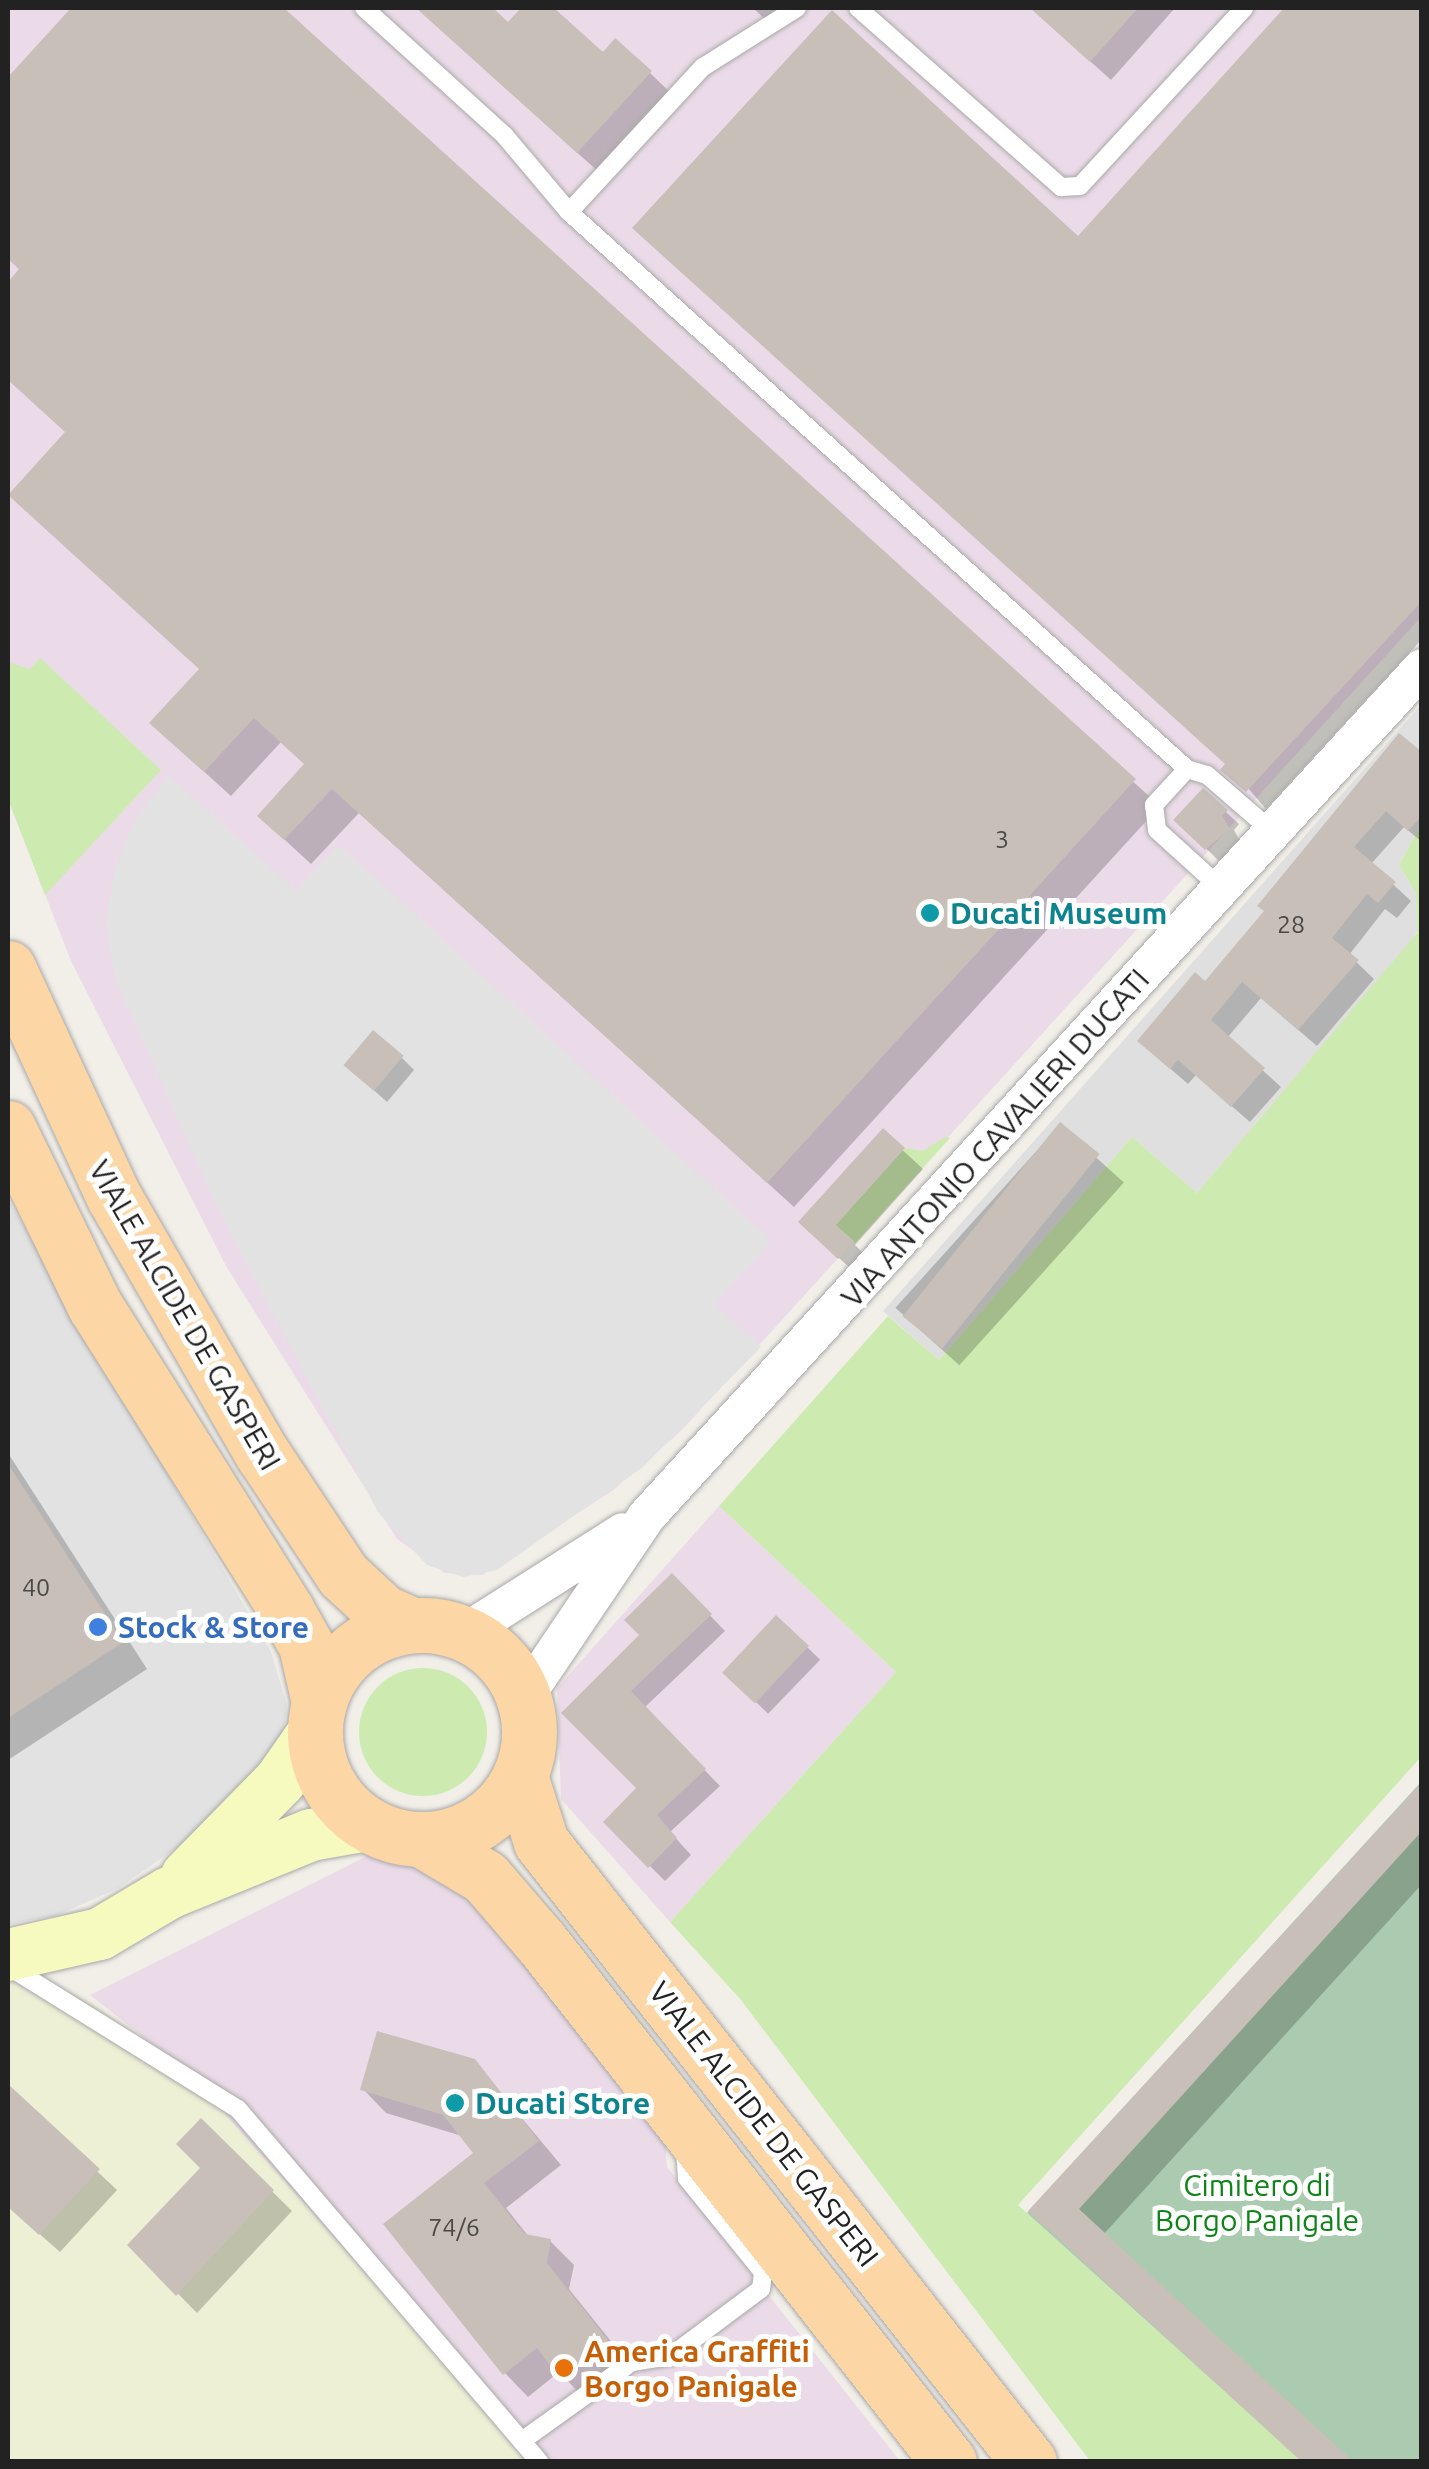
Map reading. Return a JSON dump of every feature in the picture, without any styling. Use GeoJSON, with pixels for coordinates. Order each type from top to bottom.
{"type":"FeatureCollection","features":[{"type":"Feature","properties":{"kind":"main road","name":"VIALE ALCIDE DE GASPERI"},"geometry":{"type":"LineString","coordinates":[[8,968],[114,1197],[262,1453],[343,1575],[383,1612],[438,1629]]}},
{"type":"Feature","properties":{"kind":"main road"},"geometry":{"type":"LineString","coordinates":[[8,1128],[95,1306],[306,1645],[326,1779],[368,1825],[421,1838],[480,1822],[520,1776],[529,1724],[524,1698],[501,1659],[438,1629],[354,1649],[317,1716]]}},
{"type":"Feature","properties":{"kind":"main road","name":"VIALE ALCIDE DE GASPERI"},"geometry":{"type":"LineString","coordinates":[[520,1776],[541,1842],[1029,2462]]}},
{"type":"Feature","properties":{"kind":"main road","name":"VIALE ALCIDE DE GASPERI"},"geometry":{"type":"LineString","coordinates":[[421,1838],[485,1877],[682,2120],[950,2462]]}},
{"type":"Feature","properties":{"kind":"street","name":"VIA ANTONIO CAVALIERI DUCATI"},"geometry":{"type":"LineString","coordinates":[[524,1698],[646,1517],[1422,668]]}},
{"type":"Feature","properties":{"kind":"street","name":"VIA ANTONIO CAVALIERI DUCATI"},"geometry":{"type":"LineString","coordinates":[[438,1629],[646,1517]]}},
{"type":"Feature","properties":{"kind":"street"},"geometry":{"type":"LineString","coordinates":[[169,1894],[280,1781],[317,1716]]}},
{"type":"Feature","properties":{"kind":"street"},"geometry":{"type":"LineString","coordinates":[[8,1955],[100,1934],[169,1894],[311,1836],[368,1825]]}},
{"type":"Feature","properties":{"kind":"lane"},"geometry":{"type":"LineString","coordinates":[[364,8],[506,136],[569,212],[1188,770],[1207,775],[1272,832]]}},
{"type":"Feature","properties":{"kind":"lane"},"geometry":{"type":"LineString","coordinates":[[569,212],[703,67],[796,8]]}},
{"type":"Feature","properties":{"kind":"lane"},"geometry":{"type":"LineString","coordinates":[[858,8],[1061,187],[1080,186],[1244,8]]}},
{"type":"Feature","properties":{"kind":"lane"},"geometry":{"type":"LineString","coordinates":[[1188,770],[1154,806],[1158,830],[1222,889]]}},
{"type":"Feature","properties":{"kind":"lane"},"geometry":{"type":"LineString","coordinates":[[8,1966],[238,2109],[539,2462]]}},
{"type":"Feature","properties":{"kind":"lane"},"geometry":{"type":"LineString","coordinates":[[523,2440],[632,2362],[671,2356],[765,2280],[687,2178],[682,2120]]}},
{"type":"Feature","properties":{"kind":"shaded area"},"geometry":{"type":"Polygon","coordinates":[[[8,8],[1421,8],[1421,617],[681,1431],[612,1491],[482,1575],[445,1573],[397,1539],[226,1266],[71,961],[8,799],[8,8]]]}},
{"type":"Feature","properties":{"kind":"shaded area"},"geometry":{"type":"Polygon","coordinates":[[[1421,705],[1421,825],[1399,865],[1416,893],[1417,932],[1408,945],[1197,1193],[1132,1137],[939,1360],[883,1311],[1421,705]]]}},
{"type":"Feature","properties":{"kind":"shaded area"},"geometry":{"type":"Polygon","coordinates":[[[169,776],[296,891],[339,845],[771,1241],[714,1304],[761,1347],[643,1467],[497,1570],[463,1577],[427,1565],[378,1512],[218,1209],[115,978],[106,922],[116,866],[135,821],[169,776]]]}},
{"type":"Feature","properties":{"kind":"shaded area"},"geometry":{"type":"Polygon","coordinates":[[[8,1199],[271,1652],[287,1705],[282,1745],[234,1801],[175,1849],[117,1889],[55,1916],[9,1924],[8,1718],[123,1642],[8,1464],[8,1199]]]}},
{"type":"Feature","properties":{"kind":"shaded area"},"geometry":{"type":"Polygon","coordinates":[[[719,1506],[896,1672],[670,1922],[561,1799],[557,1688],[719,1506]]]}},
{"type":"Feature","properties":{"kind":"shaded area"},"geometry":{"type":"Polygon","coordinates":[[[387,1846],[433,1859],[469,1883],[665,2139],[667,2167],[900,2461],[531,2461],[188,2072],[90,1995],[387,1846]]]}},
{"type":"Feature","properties":{"kind":"green space"},"geometry":{"type":"Polygon","coordinates":[[[40,658],[161,770],[45,895],[8,799],[8,662],[30,669],[40,658]]]}},
{"type":"Feature","properties":{"kind":"green space"},"geometry":{"type":"Polygon","coordinates":[[[1421,825],[1421,1757],[1018,2205],[1302,2461],[1090,2461],[741,2000],[670,1922],[896,1672],[719,1506],[888,1316],[939,1360],[1132,1137],[1197,1193],[1417,933],[1416,893],[1399,865],[1421,825]]]}},
{"type":"Feature","properties":{"kind":"green space"},"geometry":{"type":"Polygon","coordinates":[[[945,1137],[950,1138],[855,1243],[836,1225],[905,1148],[923,1151],[945,1137]]]}},
{"type":"Feature","properties":{"kind":"green space"},"geometry":{"type":"Polygon","coordinates":[[[423,1668],[448,1673],[468,1687],[482,1707],[487,1732],[482,1757],[468,1777],[448,1791],[423,1796],[398,1791],[378,1777],[364,1757],[359,1732],[364,1707],[378,1687],[398,1673],[423,1668]]]}},
{"type":"Feature","properties":{"kind":"green space","name":"Cimitero di Borgo Panigale"},"geometry":{"type":"Polygon","coordinates":[[[1421,1782],[1421,2461],[1302,2461],[1027,2213],[1421,1782]]]}},
{"type":"Feature","properties":{"kind":"green space"},"geometry":{"type":"Polygon","coordinates":[[[8,1970],[84,1998],[188,2072],[531,2461],[8,2461],[8,1970]]]}},
{"type":"Feature","properties":{"kind":"building"},"geometry":{"type":"Polygon","coordinates":[[[71,8],[284,8],[1136,779],[767,1183],[332,789],[284,840],[257,816],[304,764],[254,718],[204,772],[149,723],[199,669],[8,495],[65,432],[8,380],[8,282],[19,269],[8,259],[8,77],[71,8]]]}},
{"type":"Feature","properties":{"kind":"building"},"geometry":{"type":"Polygon","coordinates":[[[416,8],[493,8],[508,22],[521,8],[554,8],[603,52],[615,38],[652,71],[577,153],[416,8]]]}},
{"type":"Feature","properties":{"kind":"building"},"geometry":{"type":"Polygon","coordinates":[[[1030,8],[1138,8],[1090,62],[1030,8]]]}},
{"type":"Feature","properties":{"kind":"building"},"geometry":{"type":"Polygon","coordinates":[[[1284,8],[1422,8],[1422,601],[1246,792],[1220,770],[1225,764],[632,228],[832,10],[1078,236],[1284,8]]]}},
{"type":"Feature","properties":{"kind":"building"},"geometry":{"type":"Polygon","coordinates":[[[1399,733],[1422,752],[1422,816],[1408,831],[1386,811],[1354,847],[1396,882],[1378,903],[1367,894],[1332,938],[1359,960],[1298,1030],[1242,982],[1211,1020],[1265,1068],[1231,1107],[1178,1060],[1170,1069],[1137,1041],[1195,972],[1205,981],[1264,911],[1257,906],[1399,733]]]}},
{"type":"Feature","properties":{"kind":"building"},"geometry":{"type":"Polygon","coordinates":[[[1203,788],[1228,810],[1222,816],[1230,829],[1205,850],[1173,820],[1203,788]]]}},
{"type":"Feature","properties":{"kind":"building"},"geometry":{"type":"Polygon","coordinates":[[[373,1030],[404,1056],[374,1091],[343,1065],[373,1030]]]}},
{"type":"Feature","properties":{"kind":"building"},"geometry":{"type":"Polygon","coordinates":[[[1060,1122],[1100,1154],[942,1348],[903,1316],[1060,1122]]]}},
{"type":"Feature","properties":{"kind":"building"},"geometry":{"type":"Polygon","coordinates":[[[883,1128],[905,1148],[836,1225],[854,1241],[838,1259],[798,1222],[883,1128]]]}},
{"type":"Feature","properties":{"kind":"building"},"geometry":{"type":"Polygon","coordinates":[[[8,1464],[123,1642],[8,1718],[8,1464]]]}},
{"type":"Feature","properties":{"kind":"building"},"geometry":{"type":"Polygon","coordinates":[[[672,1573],[712,1614],[631,1691],[706,1769],[657,1815],[677,1838],[648,1868],[603,1822],[636,1788],[561,1713],[639,1635],[624,1620],[672,1573]]]}},
{"type":"Feature","properties":{"kind":"building"},"geometry":{"type":"Polygon","coordinates":[[[776,1615],[809,1646],[755,1703],[722,1673],[776,1615]]]}},
{"type":"Feature","properties":{"kind":"building"},"geometry":{"type":"Polygon","coordinates":[[[1422,1782],[1422,1831],[1079,2209],[1354,2462],[1302,2462],[1028,2211],[1422,1782]]]}},
{"type":"Feature","properties":{"kind":"building"},"geometry":{"type":"Polygon","coordinates":[[[377,2031],[475,2059],[539,2141],[484,2183],[525,2234],[551,2239],[547,2263],[608,2340],[560,2378],[537,2348],[503,2375],[383,2224],[473,2153],[443,2115],[360,2090],[377,2031]]]}},
{"type":"Feature","properties":{"kind":"building"},"geometry":{"type":"Polygon","coordinates":[[[8,2084],[100,2169],[39,2235],[8,2207],[8,2084]]]}},
{"type":"Feature","properties":{"kind":"building"},"geometry":{"type":"Polygon","coordinates":[[[201,2118],[274,2190],[176,2296],[127,2245],[200,2168],[176,2144],[201,2118]]]}},
{"type":"Feature","properties":{"kind":"place","name":"Ducati Museum"},"geometry":{"type":"Point","coordinates":[930,913]}},
{"type":"Feature","properties":{"kind":"place","name":"Stock & Store"},"geometry":{"type":"Point","coordinates":[98,1627]}},
{"type":"Feature","properties":{"kind":"place","name":"Ducati Store"},"geometry":{"type":"Point","coordinates":[455,2103]}},
{"type":"Feature","properties":{"kind":"place","name":"America Graffiti Borgo Panigale"},"geometry":{"type":"Point","coordinates":[564,2368]}}]}
